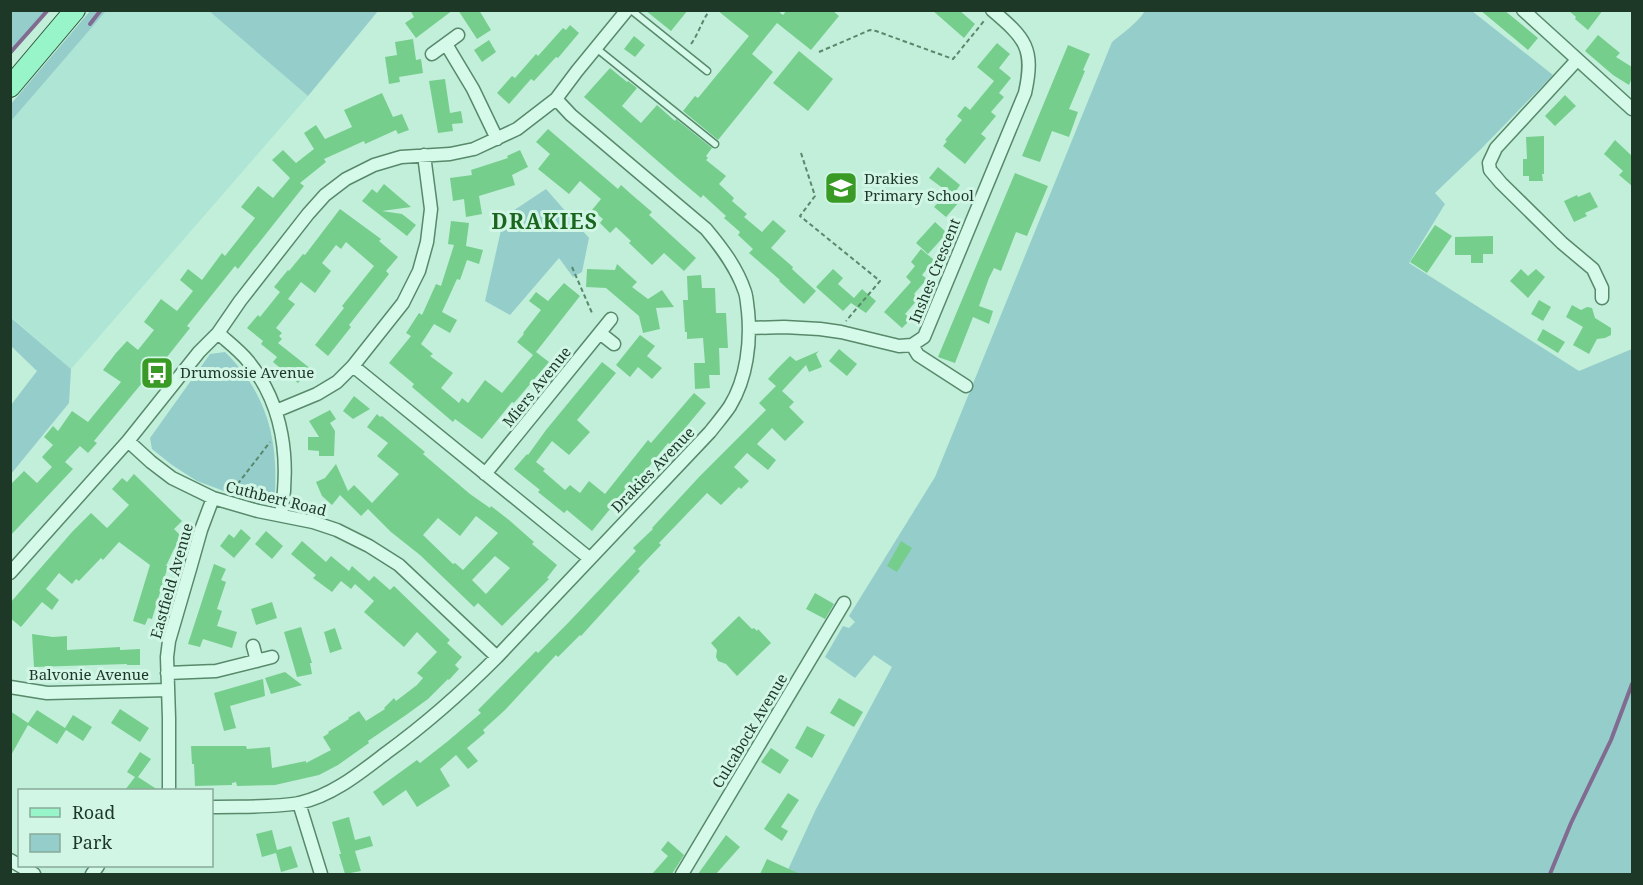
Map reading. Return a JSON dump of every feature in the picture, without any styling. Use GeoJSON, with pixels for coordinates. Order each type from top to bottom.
{"type":"FeatureCollection","features":[{"type":"Feature","properties":{"kind":"main road"},"geometry":{"type":"LineString","coordinates":[[10,87],[75,10]]}},
{"type":"Feature","properties":{"kind":"street"},"geometry":{"type":"LineString","coordinates":[[10,573],[128,441],[199,352],[218,333],[240,301],[325,195],[346,179],[374,165],[401,157],[450,154],[474,149],[517,129],[556,99],[629,10]]}},
{"type":"Feature","properties":{"kind":"street"},"geometry":{"type":"LineString","coordinates":[[1524,10],[1632,109]]}},
{"type":"Feature","properties":{"kind":"street","name":"Inshes Crescent"},"geometry":{"type":"LineString","coordinates":[[912,345],[924,338],[927,332],[1025,93],[1029,75],[1028,55],[1020,35],[992,11]]}},
{"type":"Feature","properties":{"kind":"street"},"geometry":{"type":"LineString","coordinates":[[432,54],[458,35]]}},
{"type":"Feature","properties":{"kind":"street"},"geometry":{"type":"LineString","coordinates":[[446,44],[473,89],[497,139]]}},
{"type":"Feature","properties":{"kind":"street"},"geometry":{"type":"LineString","coordinates":[[1577,60],[1496,148],[1489,163],[1490,170],[1501,183],[1562,243],[1593,269],[1602,288],[1602,298]]}},
{"type":"Feature","properties":{"kind":"street","name":"Drakies Avenue"},"geometry":{"type":"LineString","coordinates":[[213,807],[299,803],[322,795],[345,783],[423,726],[497,657],[710,432],[731,404],[748,355],[750,328],[746,294],[735,268],[706,229],[571,115],[556,99]]}},
{"type":"Feature","properties":{"kind":"street"},"geometry":{"type":"LineString","coordinates":[[276,411],[317,394],[337,382],[353,366],[403,303],[419,271],[427,242],[431,209],[424,155]]}},
{"type":"Feature","properties":{"kind":"street","name":"Miers Avenue"},"geometry":{"type":"LineString","coordinates":[[485,474],[611,319]]}},
{"type":"Feature","properties":{"kind":"street"},"geometry":{"type":"LineString","coordinates":[[750,328],[784,327],[841,332],[899,346],[912,345],[918,356],[966,386]]}},
{"type":"Feature","properties":{"kind":"street"},"geometry":{"type":"LineString","coordinates":[[218,333],[248,361],[263,383],[276,411],[284,448],[285,473],[281,515]]}},
{"type":"Feature","properties":{"kind":"street"},"geometry":{"type":"LineString","coordinates":[[600,333],[614,344]]}},
{"type":"Feature","properties":{"kind":"street"},"geometry":{"type":"LineString","coordinates":[[353,366],[589,558]]}},
{"type":"Feature","properties":{"kind":"street","name":"Cuthbert Road"},"geometry":{"type":"LineString","coordinates":[[128,441],[172,478],[213,498],[313,522],[337,530],[369,546],[399,565],[497,657]]}},
{"type":"Feature","properties":{"kind":"street","name":"Eastfield Avenue"},"geometry":{"type":"LineString","coordinates":[[169,789],[167,657],[169,641],[201,530],[213,498]]}},
{"type":"Feature","properties":{"kind":"street","name":"Culcabock Avenue"},"geometry":{"type":"LineString","coordinates":[[685,873],[844,603]]}},
{"type":"Feature","properties":{"kind":"street"},"geometry":{"type":"LineString","coordinates":[[253,646],[257,661]]}},
{"type":"Feature","properties":{"kind":"street"},"geometry":{"type":"LineString","coordinates":[[167,673],[216,671],[273,657]]}},
{"type":"Feature","properties":{"kind":"street","name":"Balvonie Avenue"},"geometry":{"type":"LineString","coordinates":[[10,687],[47,693],[168,690]]}},
{"type":"Feature","properties":{"kind":"street"},"geometry":{"type":"LineString","coordinates":[[299,803],[321,874]]}},
{"type":"Feature","properties":{"kind":"lane"},"geometry":{"type":"LineString","coordinates":[[629,10],[707,71]]}},
{"type":"Feature","properties":{"kind":"lane"},"geometry":{"type":"LineString","coordinates":[[596,48],[715,144]]}},
{"type":"Feature","properties":{"kind":"path"},"geometry":{"type":"LineString","coordinates":[[685,52],[696,36],[701,20],[710,10]]}},
{"type":"Feature","properties":{"kind":"path"},"geometry":{"type":"LineString","coordinates":[[819,52],[870,30],[953,59],[992,11]]}},
{"type":"Feature","properties":{"kind":"path"},"geometry":{"type":"LineString","coordinates":[[801,153],[815,196],[800,216],[880,281],[844,324],[841,332]]}},
{"type":"Feature","properties":{"kind":"path"},"geometry":{"type":"LineString","coordinates":[[572,267],[592,313]]}},
{"type":"Feature","properties":{"kind":"path"},"geometry":{"type":"LineString","coordinates":[[227,502],[229,495],[281,428]]}},
{"type":"Feature","properties":{"kind":"shaded area"},"geometry":{"type":"Polygon","coordinates":[[[106,11],[209,11],[308,96],[71,369],[11,317],[11,121],[106,11]]]}},
{"type":"Feature","properties":{"kind":"green space"},"geometry":{"type":"Polygon","coordinates":[[[13,10],[46,11],[11,55],[10,13],[13,10]]]}},
{"type":"Feature","properties":{"kind":"green space"},"geometry":{"type":"Polygon","coordinates":[[[90,11],[106,11],[11,121],[11,104],[90,11]]]}},
{"type":"Feature","properties":{"kind":"green space"},"geometry":{"type":"Polygon","coordinates":[[[209,11],[378,11],[308,96],[209,11]]]}},
{"type":"Feature","properties":{"kind":"green space"},"geometry":{"type":"Polygon","coordinates":[[[1145,11],[1472,11],[1553,75],[1435,193],[1445,204],[1409,263],[1579,371],[1632,349],[1632,874],[786,874],[816,809],[892,667],[874,655],[855,678],[825,657],[843,626],[849,628],[855,622],[849,616],[935,477],[1112,42],[1134,24],[1145,11]]]}},
{"type":"Feature","properties":{"kind":"green space"},"geometry":{"type":"Polygon","coordinates":[[[546,189],[589,238],[582,272],[573,277],[559,258],[510,315],[485,301],[504,217],[546,189]]]}},
{"type":"Feature","properties":{"kind":"green space"},"geometry":{"type":"Polygon","coordinates":[[[10,317],[71,369],[69,403],[11,474],[11,405],[37,371],[11,346],[10,317]]]}},
{"type":"Feature","properties":{"kind":"green space"},"geometry":{"type":"Polygon","coordinates":[[[225,352],[250,382],[266,416],[271,433],[275,491],[274,494],[256,501],[197,481],[152,449],[150,438],[210,354],[225,352]]]}},
{"type":"Feature","properties":{"kind":"building"},"geometry":{"type":"Polygon","coordinates":[[[410,10],[453,10],[416,38],[405,23],[414,17],[410,10]]]}},
{"type":"Feature","properties":{"kind":"building"},"geometry":{"type":"Polygon","coordinates":[[[458,10],[479,10],[491,30],[477,39],[458,10]]]}},
{"type":"Feature","properties":{"kind":"building"},"geometry":{"type":"Polygon","coordinates":[[[645,10],[688,10],[671,31],[645,10]]]}},
{"type":"Feature","properties":{"kind":"building"},"geometry":{"type":"Polygon","coordinates":[[[717,10],[777,10],[783,15],[787,10],[832,10],[839,16],[811,50],[777,23],[752,54],[773,72],[718,140],[683,111],[695,96],[698,98],[749,36],[717,10]]]}},
{"type":"Feature","properties":{"kind":"building"},"geometry":{"type":"Polygon","coordinates":[[[932,10],[959,10],[975,24],[964,38],[932,10]]]}},
{"type":"Feature","properties":{"kind":"building"},"geometry":{"type":"Polygon","coordinates":[[[1480,10],[1504,10],[1538,38],[1528,50],[1480,10]]]}},
{"type":"Feature","properties":{"kind":"building"},"geometry":{"type":"Polygon","coordinates":[[[1568,10],[1603,10],[1588,30],[1568,10]]]}},
{"type":"Feature","properties":{"kind":"building"},"geometry":{"type":"Polygon","coordinates":[[[570,25],[579,33],[558,58],[556,57],[534,81],[531,79],[509,104],[497,93],[512,76],[515,78],[536,54],[538,56],[563,28],[566,30],[570,25]]]}},
{"type":"Feature","properties":{"kind":"building"},"geometry":{"type":"Polygon","coordinates":[[[1598,35],[1620,53],[1616,57],[1632,67],[1632,78],[1629,85],[1613,75],[1585,51],[1598,35]]]}},
{"type":"Feature","properties":{"kind":"building"},"geometry":{"type":"Polygon","coordinates":[[[634,36],[645,45],[635,57],[624,49],[634,36]]]}},
{"type":"Feature","properties":{"kind":"building"},"geometry":{"type":"Polygon","coordinates":[[[413,39],[416,60],[421,59],[423,73],[399,77],[400,82],[389,84],[385,57],[397,55],[395,42],[413,39]]]}},
{"type":"Feature","properties":{"kind":"building"},"geometry":{"type":"Polygon","coordinates":[[[489,40],[496,52],[482,62],[474,50],[489,40]]]}},
{"type":"Feature","properties":{"kind":"building"},"geometry":{"type":"Polygon","coordinates":[[[997,43],[1010,54],[999,68],[1011,78],[999,93],[1004,97],[991,112],[996,116],[981,134],[986,138],[965,164],[943,146],[947,141],[945,140],[962,120],[957,116],[965,106],[970,110],[994,81],[977,67],[997,43]]]}},
{"type":"Feature","properties":{"kind":"building"},"geometry":{"type":"Polygon","coordinates":[[[1068,45],[1090,54],[1069,109],[1078,112],[1069,137],[1052,131],[1040,162],[1022,156],[1068,45]]]}},
{"type":"Feature","properties":{"kind":"building"},"geometry":{"type":"Polygon","coordinates":[[[799,51],[833,79],[808,111],[773,83],[799,51]]]}},
{"type":"Feature","properties":{"kind":"building"},"geometry":{"type":"Polygon","coordinates":[[[610,68],[637,88],[622,106],[641,123],[657,105],[675,121],[676,119],[712,148],[706,160],[726,176],[719,184],[734,198],[732,201],[747,214],[744,217],[762,232],[773,220],[786,231],[771,248],[816,291],[804,304],[749,253],[753,249],[738,235],[740,232],[724,218],[726,216],[703,195],[701,198],[584,97],[610,68]]]}},
{"type":"Feature","properties":{"kind":"building"},"geometry":{"type":"Polygon","coordinates":[[[445,79],[450,113],[461,111],[463,123],[452,124],[453,131],[438,133],[429,81],[445,79]]]}},
{"type":"Feature","properties":{"kind":"building"},"geometry":{"type":"Polygon","coordinates":[[[382,93],[393,117],[402,114],[409,130],[398,134],[396,130],[324,159],[326,162],[300,183],[304,186],[238,269],[235,266],[187,326],[190,328],[145,385],[142,383],[94,441],[97,443],[88,453],[80,446],[65,462],[73,469],[10,536],[10,485],[24,471],[37,483],[52,467],[42,457],[53,445],[44,437],[53,426],[58,431],[72,411],[88,422],[121,382],[103,370],[116,353],[127,341],[138,350],[154,330],[144,322],[161,299],[177,311],[193,291],[180,280],[188,269],[202,280],[222,253],[225,256],[255,218],[241,207],[258,186],[273,198],[290,178],[272,160],[283,150],[296,163],[314,149],[304,133],[316,125],[325,139],[352,127],[344,110],[382,93]]]}},
{"type":"Feature","properties":{"kind":"building"},"geometry":{"type":"Polygon","coordinates":[[[1565,95],[1576,106],[1555,126],[1545,116],[1565,95]]]}},
{"type":"Feature","properties":{"kind":"building"},"geometry":{"type":"Polygon","coordinates":[[[548,129],[618,189],[621,185],[652,212],[649,215],[696,258],[684,271],[664,253],[652,265],[616,227],[610,233],[600,223],[603,219],[592,210],[601,199],[580,181],[569,194],[538,169],[550,154],[536,142],[548,129]]]}},
{"type":"Feature","properties":{"kind":"building"},"geometry":{"type":"Polygon","coordinates":[[[1544,136],[1543,181],[1529,181],[1529,176],[1523,176],[1523,159],[1527,159],[1526,137],[1544,136]]]}},
{"type":"Feature","properties":{"kind":"building"},"geometry":{"type":"Polygon","coordinates":[[[1615,140],[1632,156],[1632,186],[1619,175],[1623,171],[1604,154],[1615,140]]]}},
{"type":"Feature","properties":{"kind":"building"},"geometry":{"type":"Polygon","coordinates":[[[520,150],[528,167],[512,175],[515,185],[479,196],[482,214],[466,217],[464,199],[453,201],[450,178],[472,175],[471,170],[508,158],[507,156],[520,150]]]}},
{"type":"Feature","properties":{"kind":"building"},"geometry":{"type":"Polygon","coordinates":[[[938,167],[960,185],[953,195],[960,201],[946,217],[934,207],[948,192],[929,178],[938,167]]]}},
{"type":"Feature","properties":{"kind":"building"},"geometry":{"type":"Polygon","coordinates":[[[1015,173],[1048,186],[1027,236],[1016,232],[1001,271],[994,268],[989,278],[979,306],[993,311],[989,324],[973,317],[955,363],[938,357],[1015,173]]]}},
{"type":"Feature","properties":{"kind":"building"},"geometry":{"type":"Polygon","coordinates":[[[384,184],[411,207],[382,211],[402,214],[416,225],[407,236],[362,201],[372,189],[377,193],[384,184]]]}},
{"type":"Feature","properties":{"kind":"building"},"geometry":{"type":"Polygon","coordinates":[[[1590,192],[1598,207],[1585,213],[1587,216],[1574,222],[1564,201],[1590,192]]]}},
{"type":"Feature","properties":{"kind":"building"},"geometry":{"type":"Polygon","coordinates":[[[340,209],[381,239],[379,241],[398,257],[386,271],[389,274],[328,356],[315,345],[374,266],[346,242],[341,249],[336,245],[322,263],[331,271],[315,293],[301,282],[288,299],[295,304],[276,328],[282,333],[279,336],[282,339],[278,343],[311,369],[298,383],[273,362],[277,357],[247,328],[258,315],[260,317],[280,292],[274,287],[303,254],[305,255],[340,209]]]}},
{"type":"Feature","properties":{"kind":"building"},"geometry":{"type":"Polygon","coordinates":[[[451,221],[469,223],[466,246],[483,250],[479,264],[467,260],[460,280],[457,279],[442,312],[457,320],[450,333],[434,324],[421,344],[433,354],[430,356],[453,373],[441,388],[459,403],[462,398],[468,403],[485,380],[502,393],[533,355],[517,342],[541,310],[529,301],[536,292],[548,301],[564,283],[580,296],[536,352],[549,362],[482,439],[455,419],[453,422],[412,387],[414,384],[389,363],[411,336],[406,333],[419,313],[422,315],[436,284],[441,286],[454,245],[448,244],[451,221]]]}},
{"type":"Feature","properties":{"kind":"building"},"geometry":{"type":"Polygon","coordinates":[[[935,222],[947,233],[928,254],[916,243],[935,222]]]}},
{"type":"Feature","properties":{"kind":"building"},"geometry":{"type":"Polygon","coordinates":[[[1435,225],[1452,236],[1427,273],[1410,262],[1435,225]]]}},
{"type":"Feature","properties":{"kind":"building"},"geometry":{"type":"Polygon","coordinates":[[[1493,236],[1493,254],[1483,254],[1483,263],[1471,263],[1471,255],[1455,255],[1455,237],[1493,236]]]}},
{"type":"Feature","properties":{"kind":"building"},"geometry":{"type":"Polygon","coordinates":[[[921,249],[934,260],[922,275],[927,279],[914,294],[919,298],[905,314],[911,319],[902,328],[884,312],[911,282],[906,277],[915,266],[911,262],[921,249]]]}},
{"type":"Feature","properties":{"kind":"building"},"geometry":{"type":"Polygon","coordinates":[[[617,264],[637,282],[632,287],[648,299],[662,290],[674,307],[656,308],[660,329],[643,333],[639,316],[606,288],[586,287],[587,269],[615,270],[617,264]]]}},
{"type":"Feature","properties":{"kind":"building"},"geometry":{"type":"Polygon","coordinates":[[[833,269],[843,278],[838,284],[854,298],[862,289],[876,301],[866,313],[851,303],[843,311],[816,287],[833,269]]]}},
{"type":"Feature","properties":{"kind":"building"},"geometry":{"type":"Polygon","coordinates":[[[1521,269],[1528,276],[1536,269],[1545,277],[1528,298],[1510,281],[1521,269]]]}},
{"type":"Feature","properties":{"kind":"building"},"geometry":{"type":"Polygon","coordinates":[[[701,275],[702,288],[715,288],[716,313],[726,313],[728,348],[719,348],[720,375],[709,375],[710,388],[695,389],[694,363],[705,363],[703,338],[687,339],[683,300],[688,300],[687,276],[701,275]]]}},
{"type":"Feature","properties":{"kind":"building"},"geometry":{"type":"Polygon","coordinates":[[[1539,300],[1551,307],[1543,321],[1531,314],[1539,300]]]}},
{"type":"Feature","properties":{"kind":"building"},"geometry":{"type":"Polygon","coordinates":[[[1572,305],[1581,310],[1587,307],[1592,308],[1595,318],[1611,328],[1611,335],[1597,339],[1589,354],[1573,345],[1583,327],[1566,317],[1572,305]]]}},
{"type":"Feature","properties":{"kind":"building"},"geometry":{"type":"Polygon","coordinates":[[[1543,329],[1565,342],[1558,353],[1537,340],[1543,329]]]}},
{"type":"Feature","properties":{"kind":"building"},"geometry":{"type":"Polygon","coordinates":[[[640,335],[655,346],[647,356],[662,368],[652,379],[638,367],[630,377],[616,365],[640,335]]]}},
{"type":"Feature","properties":{"kind":"building"},"geometry":{"type":"Polygon","coordinates":[[[839,349],[857,364],[847,376],[829,361],[839,349]]]}},
{"type":"Feature","properties":{"kind":"building"},"geometry":{"type":"Polygon","coordinates":[[[819,351],[816,354],[822,367],[809,372],[806,365],[782,391],[794,402],[789,407],[804,422],[785,441],[772,428],[757,444],[776,460],[768,470],[747,453],[734,467],[749,481],[741,489],[739,487],[721,505],[707,493],[659,543],[661,545],[638,569],[640,571],[581,636],[558,657],[556,655],[505,710],[483,730],[485,733],[467,748],[478,761],[468,769],[456,755],[440,769],[450,786],[417,807],[406,790],[383,806],[373,792],[417,760],[420,763],[481,713],[478,710],[536,651],[538,653],[568,623],[636,551],[633,548],[699,477],[766,410],[759,403],[776,386],[768,379],[777,369],[790,356],[796,361],[819,351]]]}},
{"type":"Feature","properties":{"kind":"building"},"geometry":{"type":"Polygon","coordinates":[[[602,362],[616,373],[577,420],[590,432],[569,455],[552,441],[536,462],[565,490],[570,485],[580,493],[589,481],[605,494],[648,440],[651,443],[694,393],[706,403],[671,445],[668,443],[618,505],[615,503],[592,531],[567,510],[564,513],[514,469],[528,455],[602,362]]]}},
{"type":"Feature","properties":{"kind":"building"},"geometry":{"type":"Polygon","coordinates":[[[354,396],[370,409],[353,419],[343,411],[354,396]]]}},
{"type":"Feature","properties":{"kind":"building"},"geometry":{"type":"Polygon","coordinates":[[[330,410],[336,419],[330,423],[335,431],[334,456],[319,456],[319,451],[308,450],[308,437],[319,437],[309,421],[330,410]]]}},
{"type":"Feature","properties":{"kind":"building"},"geometry":{"type":"Polygon","coordinates":[[[377,414],[382,416],[470,494],[509,520],[557,565],[547,578],[549,579],[502,626],[478,603],[474,607],[368,509],[361,516],[340,495],[332,505],[322,496],[316,482],[325,478],[336,464],[348,491],[354,485],[372,503],[399,474],[377,456],[388,443],[367,427],[377,414]],[[476,516],[460,536],[438,518],[423,535],[453,564],[455,563],[463,570],[498,533],[476,516]],[[495,556],[472,580],[486,594],[510,568],[495,556]]]}},
{"type":"Feature","properties":{"kind":"building"},"geometry":{"type":"Polygon","coordinates":[[[134,474],[182,521],[174,529],[182,537],[166,566],[168,566],[152,619],[148,618],[145,625],[133,621],[150,565],[119,542],[79,581],[76,579],[72,584],[59,573],[46,589],[59,600],[52,610],[42,602],[21,627],[10,618],[10,603],[91,513],[107,528],[112,523],[129,505],[112,489],[122,478],[127,482],[134,474]]]}},
{"type":"Feature","properties":{"kind":"building"},"geometry":{"type":"Polygon","coordinates":[[[241,529],[251,538],[234,558],[220,546],[229,534],[234,538],[241,529]]]}},
{"type":"Feature","properties":{"kind":"building"},"geometry":{"type":"Polygon","coordinates":[[[266,531],[283,546],[272,559],[255,544],[266,531]]]}},
{"type":"Feature","properties":{"kind":"building"},"geometry":{"type":"Polygon","coordinates":[[[302,541],[326,562],[331,556],[349,571],[352,566],[369,581],[374,576],[390,590],[394,586],[450,640],[447,643],[462,657],[455,665],[459,669],[428,699],[338,765],[319,775],[275,785],[237,786],[236,782],[232,785],[195,786],[191,746],[246,746],[247,749],[270,747],[272,768],[306,761],[306,763],[331,750],[323,737],[328,732],[359,711],[366,721],[385,709],[394,698],[396,701],[417,685],[423,678],[417,673],[437,652],[417,632],[404,647],[364,612],[374,601],[355,584],[351,589],[341,581],[332,592],[313,578],[316,575],[291,554],[302,541]]]}},
{"type":"Feature","properties":{"kind":"building"},"geometry":{"type":"Polygon","coordinates":[[[901,541],[912,548],[897,572],[887,566],[901,541]]]}},
{"type":"Feature","properties":{"kind":"building"},"geometry":{"type":"Polygon","coordinates":[[[214,564],[226,569],[221,580],[226,582],[217,609],[222,611],[217,626],[237,632],[232,648],[203,639],[200,647],[188,644],[214,564]]]}},
{"type":"Feature","properties":{"kind":"building"},"geometry":{"type":"Polygon","coordinates":[[[815,593],[834,604],[825,619],[806,609],[815,593]]]}},
{"type":"Feature","properties":{"kind":"building"},"geometry":{"type":"Polygon","coordinates":[[[272,602],[277,618],[256,625],[251,609],[272,602]]]}},
{"type":"Feature","properties":{"kind":"building"},"geometry":{"type":"Polygon","coordinates":[[[739,616],[752,629],[757,631],[758,629],[771,643],[737,676],[726,664],[718,661],[717,650],[711,643],[739,616]]]}},
{"type":"Feature","properties":{"kind":"building"},"geometry":{"type":"Polygon","coordinates":[[[301,627],[312,663],[310,663],[312,674],[297,677],[284,632],[301,627]]]}},
{"type":"Feature","properties":{"kind":"building"},"geometry":{"type":"Polygon","coordinates":[[[335,628],[342,649],[330,653],[324,632],[335,628]]]}},
{"type":"Feature","properties":{"kind":"building"},"geometry":{"type":"Polygon","coordinates":[[[32,634],[67,636],[67,650],[120,647],[120,650],[140,649],[140,665],[34,667],[32,634]]]}},
{"type":"Feature","properties":{"kind":"building"},"geometry":{"type":"Polygon","coordinates":[[[285,672],[302,685],[271,694],[265,678],[285,672]]]}},
{"type":"Feature","properties":{"kind":"building"},"geometry":{"type":"Polygon","coordinates":[[[263,679],[265,696],[230,706],[236,728],[224,731],[214,693],[263,679]]]}},
{"type":"Feature","properties":{"kind":"building"},"geometry":{"type":"Polygon","coordinates":[[[839,698],[863,712],[854,727],[830,713],[839,698]]]}},
{"type":"Feature","properties":{"kind":"building"},"geometry":{"type":"Polygon","coordinates":[[[120,709],[149,728],[140,742],[111,723],[120,709]]]}},
{"type":"Feature","properties":{"kind":"building"},"geometry":{"type":"Polygon","coordinates":[[[37,710],[65,728],[73,715],[92,727],[83,741],[66,730],[57,744],[28,725],[10,757],[10,711],[28,723],[37,710]]]}},
{"type":"Feature","properties":{"kind":"building"},"geometry":{"type":"Polygon","coordinates":[[[807,726],[825,735],[812,758],[795,748],[807,726]]]}},
{"type":"Feature","properties":{"kind":"building"},"geometry":{"type":"Polygon","coordinates":[[[771,748],[789,760],[780,774],[761,762],[771,748]]]}},
{"type":"Feature","properties":{"kind":"building"},"geometry":{"type":"Polygon","coordinates":[[[140,752],[151,759],[138,777],[156,789],[126,789],[135,777],[127,772],[140,752]]]}},
{"type":"Feature","properties":{"kind":"building"},"geometry":{"type":"Polygon","coordinates":[[[788,793],[799,800],[781,827],[788,831],[782,841],[764,829],[788,793]]]}},
{"type":"Feature","properties":{"kind":"building"},"geometry":{"type":"Polygon","coordinates":[[[349,817],[355,840],[370,836],[373,846],[355,851],[361,871],[345,874],[332,822],[349,817]]]}},
{"type":"Feature","properties":{"kind":"building"},"geometry":{"type":"Polygon","coordinates":[[[272,830],[277,850],[291,846],[298,867],[281,872],[276,853],[262,857],[256,834],[272,830]]]}},
{"type":"Feature","properties":{"kind":"building"},"geometry":{"type":"Polygon","coordinates":[[[726,835],[740,847],[716,874],[698,874],[726,835]]]}},
{"type":"Feature","properties":{"kind":"building"},"geometry":{"type":"Polygon","coordinates":[[[668,841],[684,855],[672,874],[652,874],[668,856],[661,850],[668,841]]]}},
{"type":"Feature","properties":{"kind":"building"},"geometry":{"type":"Polygon","coordinates":[[[767,859],[800,874],[760,874],[767,859]]]}},
{"type":"Feature","properties":{"kind":"waterway"},"geometry":{"type":"LineString","coordinates":[[10,53],[48,10]]}},
{"type":"Feature","properties":{"kind":"waterway"},"geometry":{"type":"LineString","coordinates":[[90,24],[101,10]]}},
{"type":"Feature","properties":{"kind":"waterway"},"geometry":{"type":"LineString","coordinates":[[1550,874],[1571,823],[1611,740],[1632,684]]}},
{"type":"Feature","properties":{"kind":"place","name":"Drakies Primary School"},"geometry":{"type":"Point","coordinates":[841,188]}},
{"type":"Feature","properties":{"kind":"place","name":"Drumossie Avenue"},"geometry":{"type":"Point","coordinates":[157,373]}},
{"type":"Feature","properties":{"kind":"district","name":"DRAKIES"},"geometry":{"type":"Point","coordinates":[545,222]}}]}
